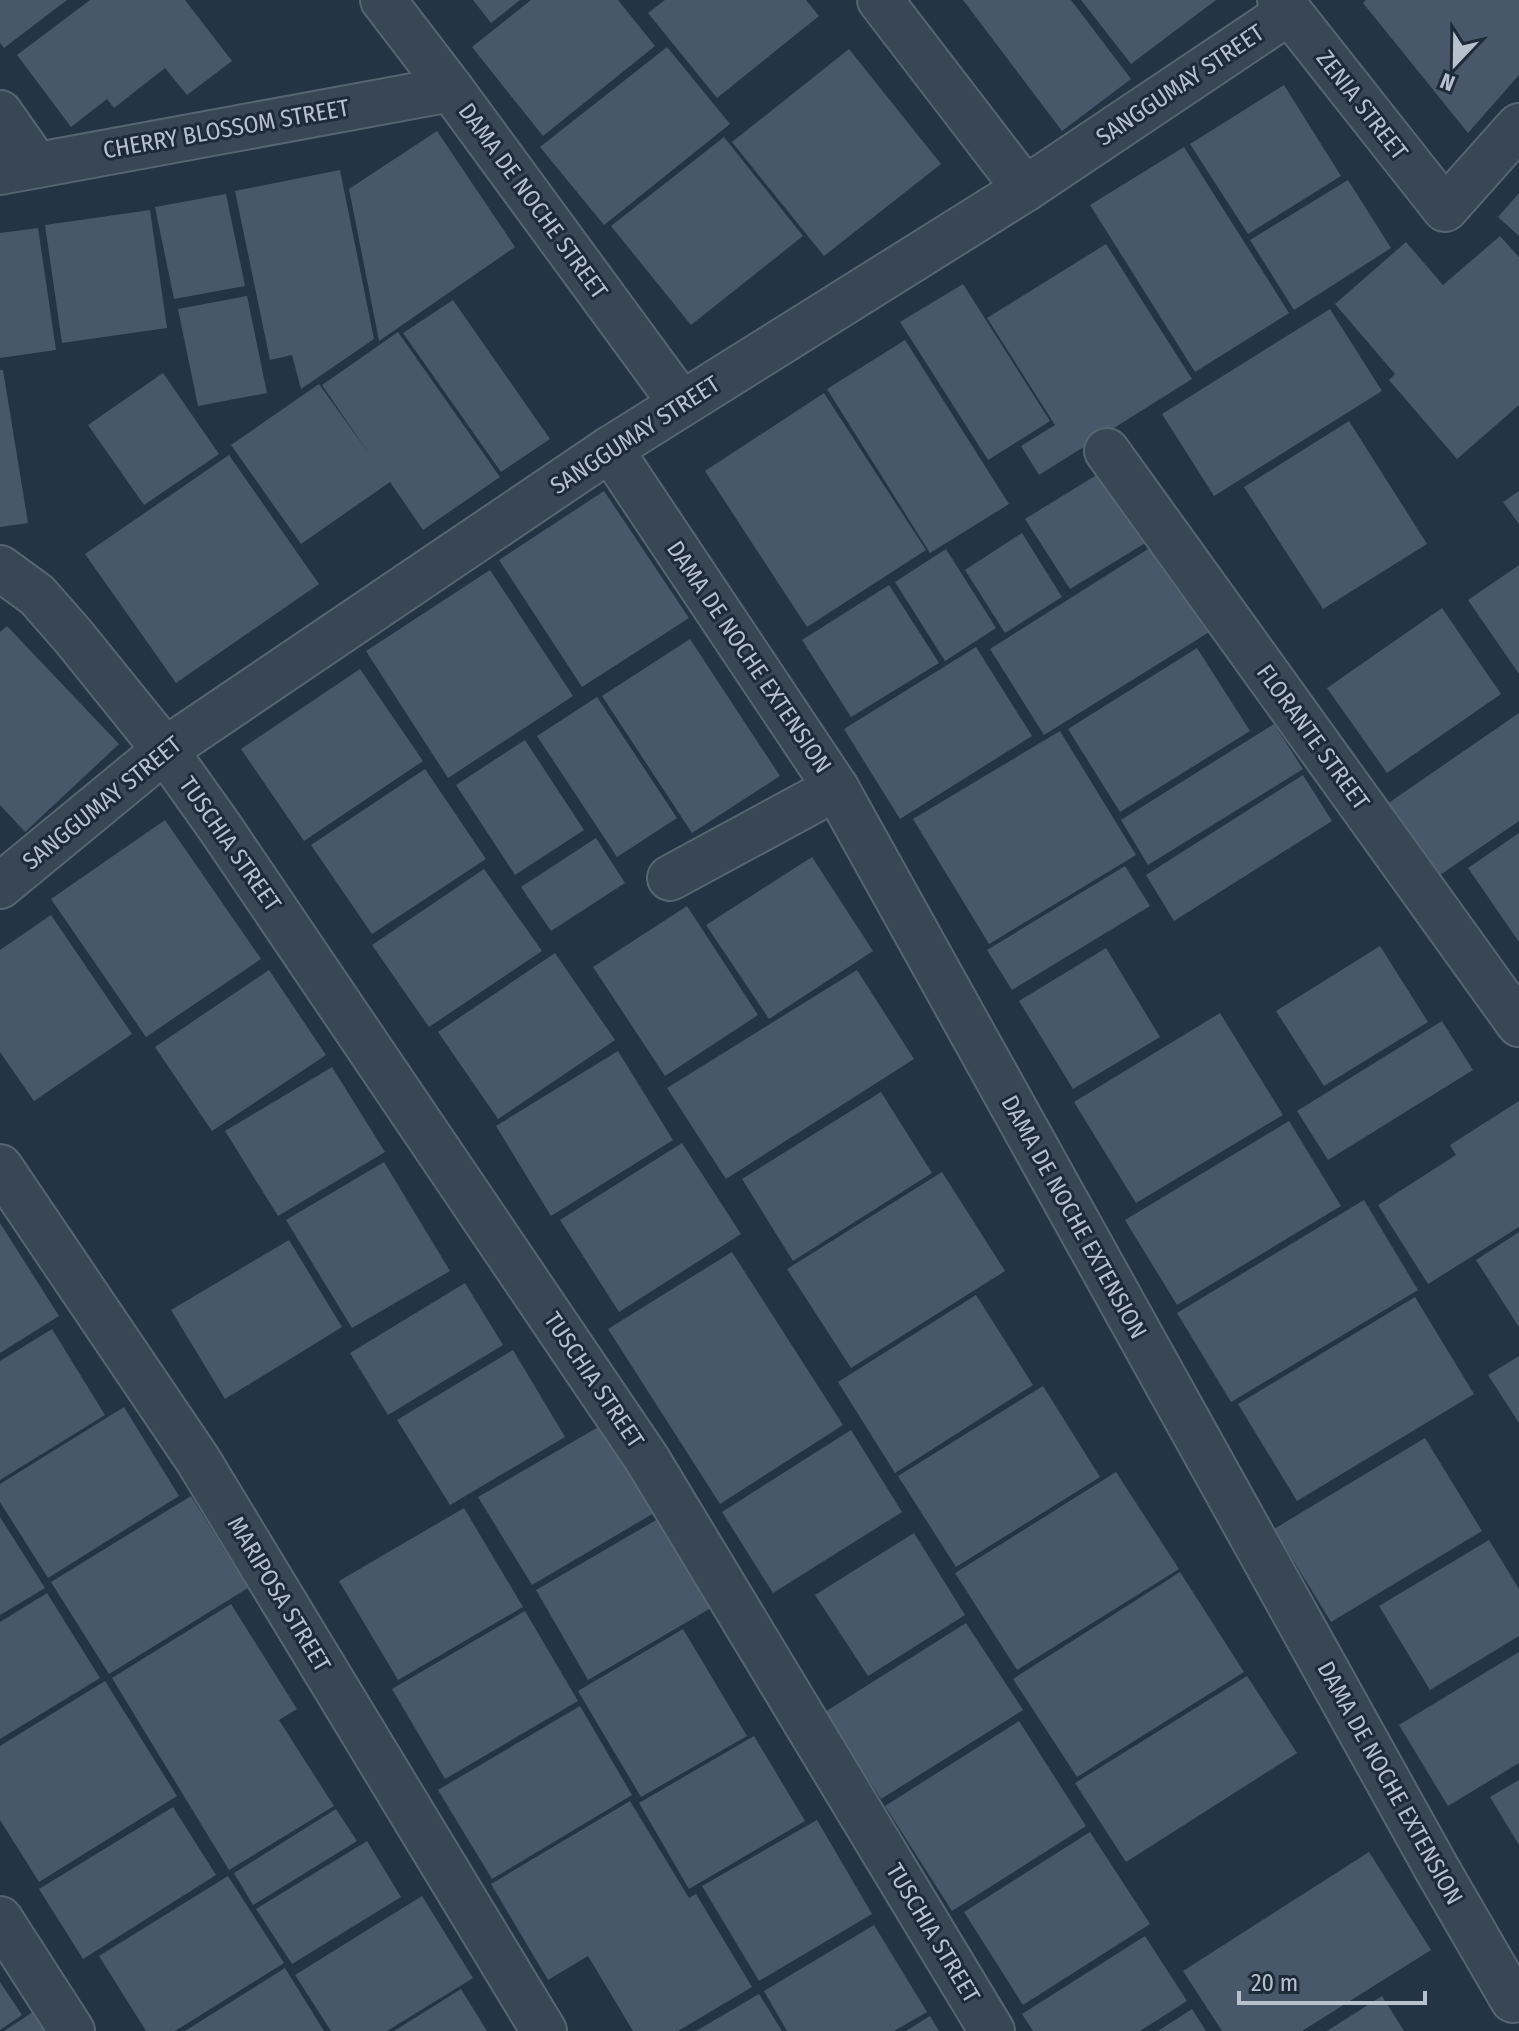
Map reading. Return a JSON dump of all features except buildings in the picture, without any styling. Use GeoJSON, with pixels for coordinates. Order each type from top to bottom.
{"type":"FeatureCollection","features":[{"type":"Feature","properties":{"kind":"street","name":"DAMA DE NOCHE STREET"},"geometry":{"type":"LineString","coordinates":[[383,0],[681,403]]}},
{"type":"Feature","properties":{"kind":"street"},"geometry":{"type":"LineString","coordinates":[[880,0],[1025,189]]}},
{"type":"Feature","properties":{"kind":"street","name":"SANGGUMAY STREET"},"geometry":{"type":"LineString","coordinates":[[0,886],[165,750],[610,449],[1025,189],[1284,6]]}},
{"type":"Feature","properties":{"kind":"street","name":"ZENIA STREET"},"geometry":{"type":"LineString","coordinates":[[1284,6],[1445,209],[1519,126]]}},
{"type":"Feature","properties":{"kind":"street","name":"CHERRY BLOSSOM STREET"},"geometry":{"type":"LineString","coordinates":[[18,167],[451,89]]}},
{"type":"Feature","properties":{"kind":"street"},"geometry":{"type":"LineString","coordinates":[[0,113],[18,167]]}},
{"type":"Feature","properties":{"kind":"street","name":"DAMA DE NOCHE EXTENSION"},"geometry":{"type":"LineString","coordinates":[[610,449],[836,788],[1437,1869],[1513,2000]]}},
{"type":"Feature","properties":{"kind":"street","name":"FLORANTE STREET"},"geometry":{"type":"LineString","coordinates":[[1107,451],[1519,1024]]}},
{"type":"Feature","properties":{"kind":"street","name":"TUSCHIA STREET"},"geometry":{"type":"LineString","coordinates":[[0,568],[37,595],[165,750],[230,842],[647,1459],[992,2031]]}},
{"type":"Feature","properties":{"kind":"street"},"geometry":{"type":"LineString","coordinates":[[670,878],[836,788]]}},
{"type":"Feature","properties":{"kind":"street","name":"MARIPOSA STREET"},"geometry":{"type":"LineString","coordinates":[[0,1167],[198,1460],[544,2031]]}},
{"type":"Feature","properties":{"kind":"street"},"geometry":{"type":"LineString","coordinates":[[0,1919],[72,2031]]}}]}
